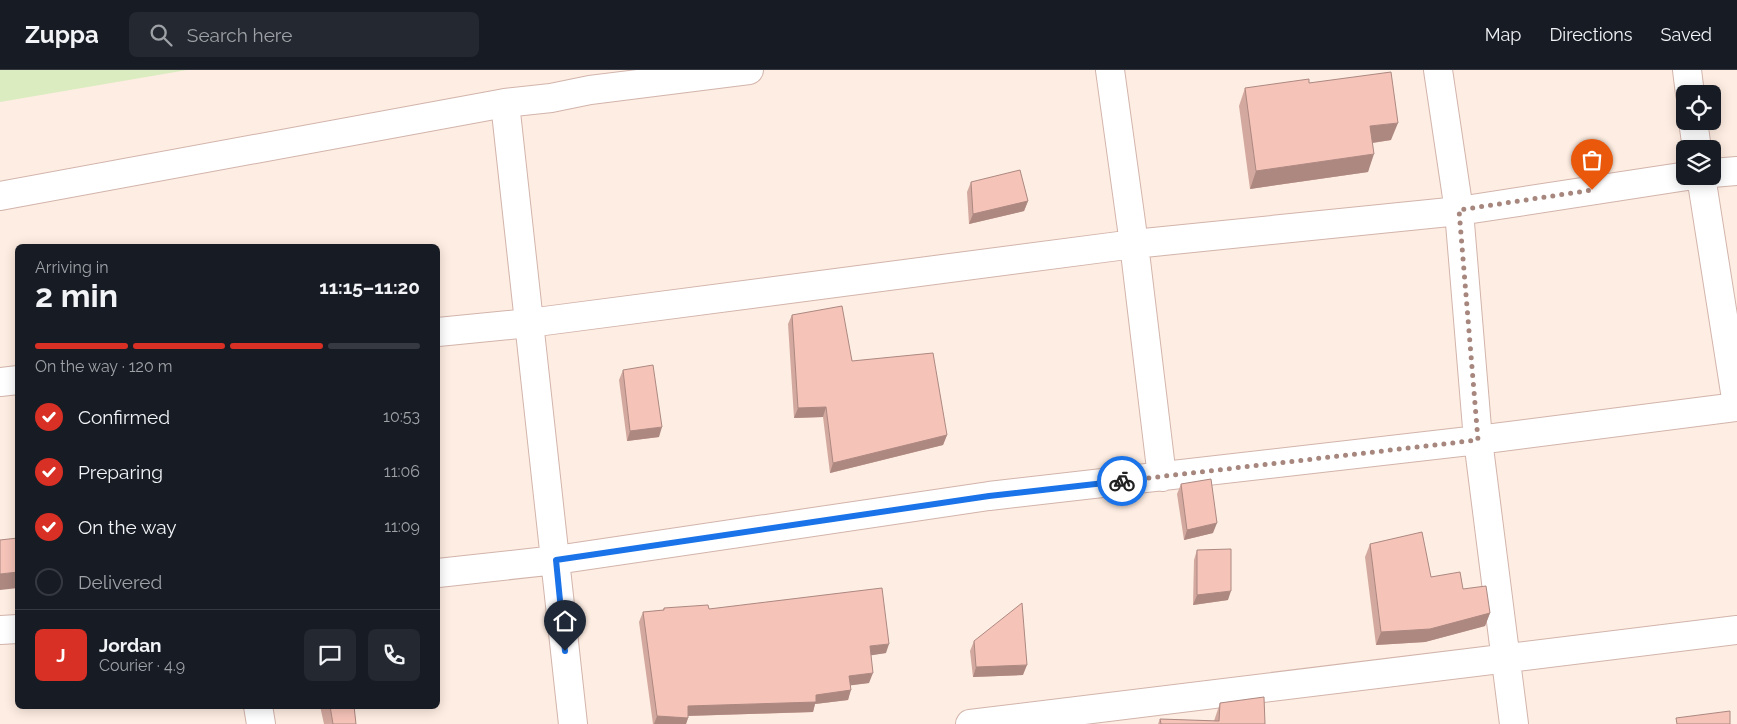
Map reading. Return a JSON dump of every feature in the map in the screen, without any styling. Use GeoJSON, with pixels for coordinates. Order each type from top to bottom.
{"type":"FeatureCollection","features":[{"type":"Feature","properties":{"kind":"street"},"geometry":{"type":"LineString","coordinates":[[0,196],[505,103],[749,70]]}},
{"type":"Feature","properties":{"kind":"street"},"geometry":{"type":"LineString","coordinates":[[1110,70],[1134,244],[1162,477]]}},
{"type":"Feature","properties":{"kind":"street"},"geometry":{"type":"LineString","coordinates":[[1438,70],[1459,210],[1478,440],[1514,724]]}},
{"type":"Feature","properties":{"kind":"street"},"geometry":{"type":"LineString","coordinates":[[1687,70],[1689,85]]}},
{"type":"Feature","properties":{"kind":"street"},"geometry":{"type":"LineString","coordinates":[[505,103],[556,560],[572,724]]}},
{"type":"Feature","properties":{"kind":"street"},"geometry":{"type":"LineString","coordinates":[[1721,172],[1737,171]]}},
{"type":"Feature","properties":{"kind":"street"},"geometry":{"type":"LineString","coordinates":[[440,332],[529,323],[1134,244],[1459,210],[1676,178]]}},
{"type":"Feature","properties":{"kind":"street"},"geometry":{"type":"LineString","coordinates":[[440,573],[556,560],[989,496],[1478,440],[1737,406],[1702,185]]}},
{"type":"Feature","properties":{"kind":"street"},"geometry":{"type":"LineString","coordinates":[[0,382],[15,380]]}},
{"type":"Feature","properties":{"kind":"street"},"geometry":{"type":"LineString","coordinates":[[0,630],[15,629]]}},
{"type":"Feature","properties":{"kind":"street"},"geometry":{"type":"LineString","coordinates":[[970,724],[1737,630]]}},
{"type":"Feature","properties":{"kind":"street"},"geometry":{"type":"LineString","coordinates":[[258,709],[261,724]]}},
{"type":"Feature","properties":{"kind":"green space"},"geometry":{"type":"Polygon","coordinates":[[[0,70],[187,70],[0,102],[0,70]]]}},
{"type":"Feature","properties":{"kind":"building"},"geometry":{"type":"Polygon","coordinates":[[[1391,72],[1398,123],[1370,126],[1374,154],[1256,171],[1245,88],[1309,79],[1309,83],[1391,72]]]}},
{"type":"Feature","properties":{"kind":"building"},"geometry":{"type":"Polygon","coordinates":[[[1020,170],[1028,201],[973,214],[971,182],[1020,170]]]}},
{"type":"Feature","properties":{"kind":"building"},"geometry":{"type":"Polygon","coordinates":[[[842,306],[852,361],[933,353],[947,435],[833,463],[826,407],[798,408],[792,315],[842,306]]]}},
{"type":"Feature","properties":{"kind":"building"},"geometry":{"type":"Polygon","coordinates":[[[653,365],[662,427],[630,431],[623,370],[653,365]]]}},
{"type":"Feature","properties":{"kind":"building"},"geometry":{"type":"Polygon","coordinates":[[[1211,479],[1217,523],[1187,530],[1181,484],[1211,479]]]}},
{"type":"Feature","properties":{"kind":"building"},"geometry":{"type":"Polygon","coordinates":[[[1422,532],[1431,577],[1460,572],[1463,589],[1486,586],[1490,613],[1430,629],[1381,632],[1370,544],[1422,532]]]}},
{"type":"Feature","properties":{"kind":"building"},"geometry":{"type":"Polygon","coordinates":[[[15,538],[15,572],[0,574],[0,540],[15,538]]]}},
{"type":"Feature","properties":{"kind":"building"},"geometry":{"type":"Polygon","coordinates":[[[1231,549],[1231,591],[1197,595],[1197,550],[1231,549]]]}},
{"type":"Feature","properties":{"kind":"building"},"geometry":{"type":"Polygon","coordinates":[[[882,588],[889,644],[870,646],[873,673],[849,676],[851,690],[816,695],[816,702],[688,706],[688,718],[657,716],[643,612],[664,610],[664,608],[708,605],[709,609],[882,588]]]}},
{"type":"Feature","properties":{"kind":"building"},"geometry":{"type":"Polygon","coordinates":[[[1022,603],[1027,665],[976,667],[974,641],[1022,603]]]}},
{"type":"Feature","properties":{"kind":"building"},"geometry":{"type":"Polygon","coordinates":[[[1264,697],[1265,724],[1161,724],[1160,719],[1219,721],[1220,703],[1264,697]]]}},
{"type":"Feature","properties":{"kind":"building"},"geometry":{"type":"Polygon","coordinates":[[[330,709],[354,709],[356,724],[333,724],[330,709]]]}},
{"type":"Feature","properties":{"kind":"building"},"geometry":{"type":"Polygon","coordinates":[[[1730,711],[1730,724],[1677,724],[1676,718],[1730,711]]]}},
{"type":"Feature","properties":{"kind":"way so far"},"geometry":{"type":"LineString","coordinates":[[1122,481],[1478,440],[1459,210],[1592,190]]}},
{"type":"Feature","properties":{"kind":"route"},"geometry":{"type":"LineString","coordinates":[[565,651],[556,560],[989,496],[1122,481]]}}]}
